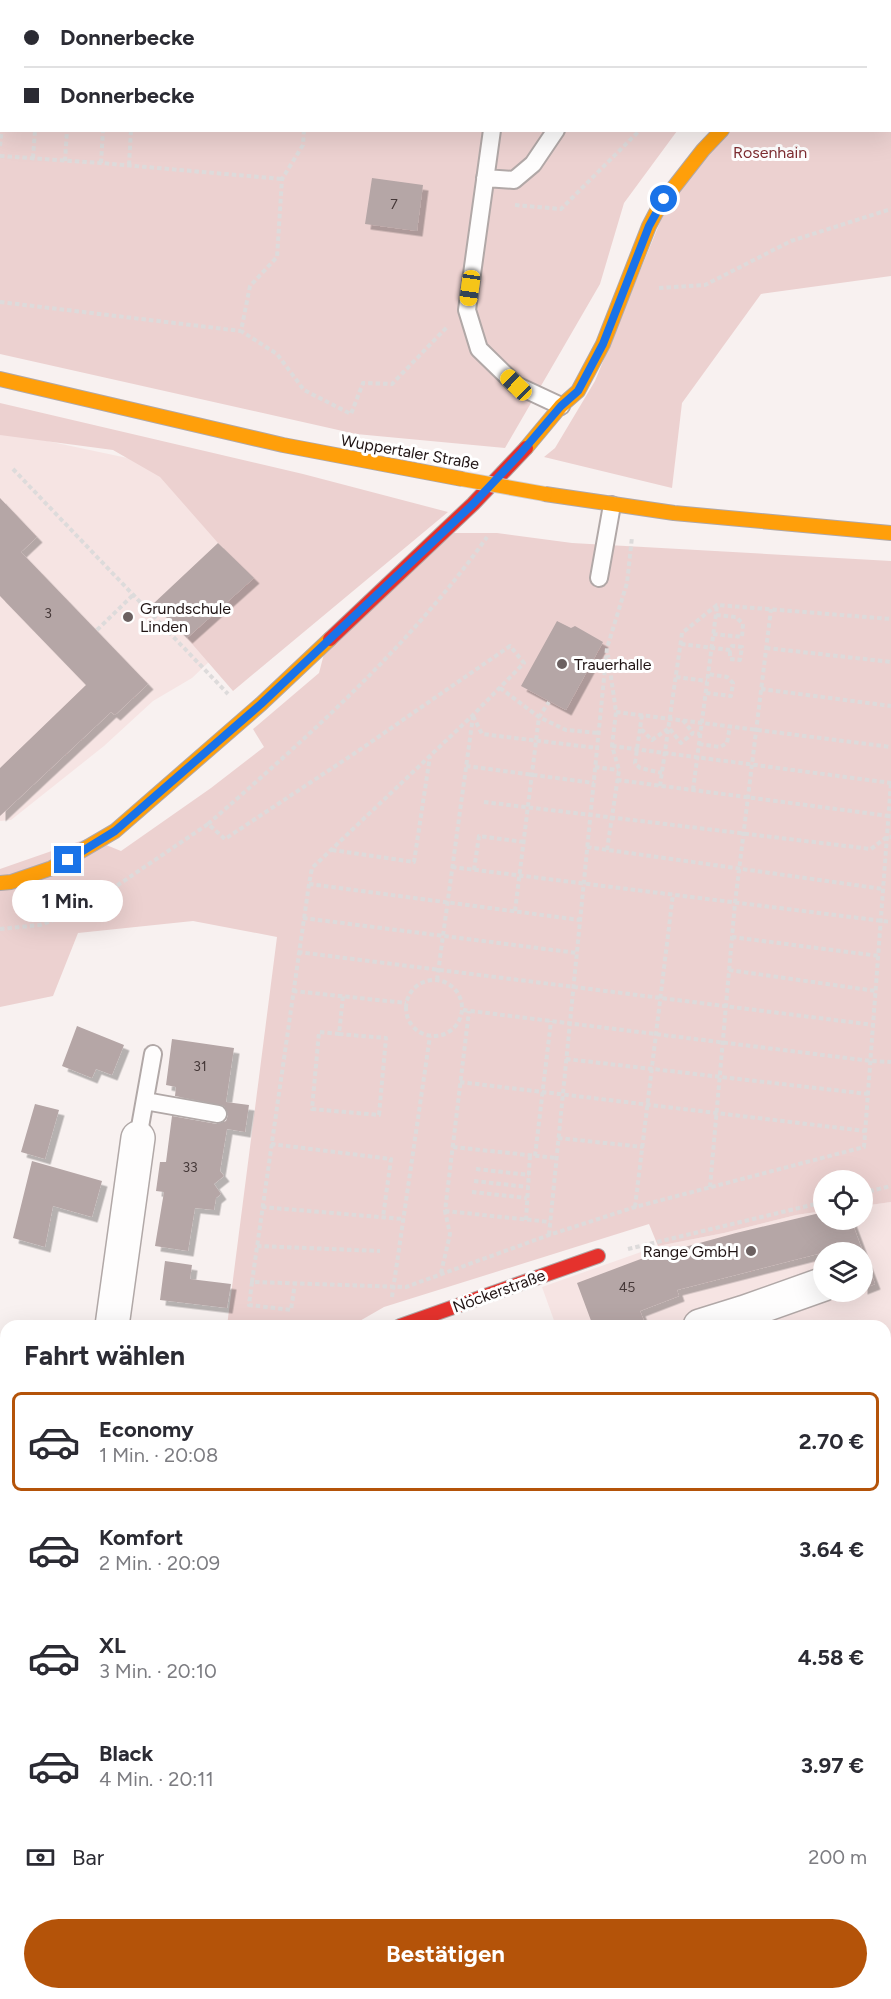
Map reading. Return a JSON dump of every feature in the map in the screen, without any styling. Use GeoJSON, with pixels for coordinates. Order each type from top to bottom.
{"type":"FeatureCollection","features":[{"type":"Feature","properties":{"kind":"street"},"geometry":{"type":"LineString","coordinates":[[0,883],[11,882],[52,868],[115,831],[248,715],[473,504],[561,406],[578,391],[591,369],[649,226],[660,205],[720,132]]}},
{"type":"Feature","properties":{"kind":"street","name":"Wuppertaler Straße"},"geometry":{"type":"LineString","coordinates":[[0,379],[283,445],[545,494],[612,505],[777,524],[891,533]]}},
{"type":"Feature","properties":{"kind":"street"},"geometry":{"type":"LineString","coordinates":[[112,1320],[138,1138]]}},
{"type":"Feature","properties":{"kind":"street","name":"Nöckerstraße"},"geometry":{"type":"LineString","coordinates":[[417,1320],[598,1256]]}},
{"type":"Feature","properties":{"kind":"street"},"geometry":{"type":"LineString","coordinates":[[748,1319],[813,1289]]}},
{"type":"Feature","properties":{"kind":"lane"},"geometry":{"type":"LineString","coordinates":[[492,132],[467,310],[478,349],[516,385],[561,406]]}},
{"type":"Feature","properties":{"kind":"lane"},"geometry":{"type":"LineString","coordinates":[[485,178],[514,180],[533,164],[555,132]]}},
{"type":"Feature","properties":{"kind":"lane"},"geometry":{"type":"LineString","coordinates":[[599,578],[612,505]]}},
{"type":"Feature","properties":{"kind":"lane"},"geometry":{"type":"LineString","coordinates":[[138,1138],[153,1054]]}},
{"type":"Feature","properties":{"kind":"lane"},"geometry":{"type":"LineString","coordinates":[[144,1101],[218,1114]]}},
{"type":"Feature","properties":{"kind":"path"},"geometry":{"type":"LineString","coordinates":[[33,158],[35,132]]}},
{"type":"Feature","properties":{"kind":"path"},"geometry":{"type":"LineString","coordinates":[[65,160],[67,132]]}},
{"type":"Feature","properties":{"kind":"path"},"geometry":{"type":"LineString","coordinates":[[101,163],[104,132]]}},
{"type":"Feature","properties":{"kind":"path"},"geometry":{"type":"LineString","coordinates":[[129,165],[131,132]]}},
{"type":"Feature","properties":{"kind":"path"},"geometry":{"type":"LineString","coordinates":[[241,331],[250,286],[277,257],[282,179],[303,145],[304,132]]}},
{"type":"Feature","properties":{"kind":"path"},"geometry":{"type":"LineString","coordinates":[[482,201],[561,209],[638,132]]}},
{"type":"Feature","properties":{"kind":"path"},"geometry":{"type":"LineString","coordinates":[[0,156],[282,179]]}},
{"type":"Feature","properties":{"kind":"path"},"geometry":{"type":"LineString","coordinates":[[621,299],[657,288],[705,285],[791,241],[891,209]]}},
{"type":"Feature","properties":{"kind":"path"},"geometry":{"type":"LineString","coordinates":[[0,302],[241,331],[277,354],[304,390],[351,414],[363,383],[392,384],[438,335],[467,310]]}},
{"type":"Feature","properties":{"kind":"path"},"geometry":{"type":"LineString","coordinates":[[13,469],[248,715]]}},
{"type":"Feature","properties":{"kind":"path"},"geometry":{"type":"LineString","coordinates":[[549,1235],[607,648],[627,583],[632,551]]}},
{"type":"Feature","properties":{"kind":"path"},"geometry":{"type":"LineString","coordinates":[[97,630],[133,595]]}},
{"type":"Feature","properties":{"kind":"path"},"geometry":{"type":"LineString","coordinates":[[693,790],[717,605]]}},
{"type":"Feature","properties":{"kind":"path"},"geometry":{"type":"LineString","coordinates":[[660,786],[682,633],[717,605],[891,619]]}},
{"type":"Feature","properties":{"kind":"path"},"geometry":{"type":"LineString","coordinates":[[710,1187],[735,903],[771,609]]}},
{"type":"Feature","properties":{"kind":"path"},"geometry":{"type":"LineString","coordinates":[[0,929],[40,925],[81,910],[208,824],[302,742],[428,612]]}},
{"type":"Feature","properties":{"kind":"path"},"geometry":{"type":"LineString","coordinates":[[714,634],[742,637],[743,624],[736,617],[716,615]]}},
{"type":"Feature","properties":{"kind":"path"},"geometry":{"type":"LineString","coordinates":[[681,644],[730,650]]}},
{"type":"Feature","properties":{"kind":"path"},"geometry":{"type":"LineString","coordinates":[[208,824],[225,839],[510,646],[524,663],[473,715],[312,868],[292,991],[249,1305],[291,1310],[295,1283]]}},
{"type":"Feature","properties":{"kind":"path"},"geometry":{"type":"LineString","coordinates":[[607,648],[616,712],[612,746],[619,770],[607,850]]}},
{"type":"Feature","properties":{"kind":"path"},"geometry":{"type":"LineString","coordinates":[[766,648],[891,662]]}},
{"type":"Feature","properties":{"kind":"path"},"geometry":{"type":"LineString","coordinates":[[706,693],[731,696],[733,683],[727,677],[708,674]]}},
{"type":"Feature","properties":{"kind":"path"},"geometry":{"type":"LineString","coordinates":[[676,677],[707,681]]}},
{"type":"Feature","properties":{"kind":"path"},"geometry":{"type":"LineString","coordinates":[[500,688],[539,717],[566,730],[599,733]]}},
{"type":"Feature","properties":{"kind":"path"},"geometry":{"type":"LineString","coordinates":[[761,689],[891,706]]}},
{"type":"Feature","properties":{"kind":"path"},"geometry":{"type":"LineString","coordinates":[[515,911],[539,717],[549,702]]}},
{"type":"Feature","properties":{"kind":"path"},"geometry":{"type":"LineString","coordinates":[[616,712],[891,747]]}},
{"type":"Feature","properties":{"kind":"path"},"geometry":{"type":"LineString","coordinates":[[473,715],[482,734],[597,748]]}},
{"type":"Feature","properties":{"kind":"path"},"geometry":{"type":"LineString","coordinates":[[436,980],[473,715]]}},
{"type":"Feature","properties":{"kind":"path"},"geometry":{"type":"LineString","coordinates":[[642,715],[635,762],[640,768],[662,773]]}},
{"type":"Feature","properties":{"kind":"path"},"geometry":{"type":"LineString","coordinates":[[683,720],[693,733],[700,734]]}},
{"type":"Feature","properties":{"kind":"path"},"geometry":{"type":"LineString","coordinates":[[699,744],[720,747],[727,743],[730,726]]}},
{"type":"Feature","properties":{"kind":"path"},"geometry":{"type":"LineString","coordinates":[[640,728],[652,740],[669,728]]}},
{"type":"Feature","properties":{"kind":"path"},"geometry":{"type":"LineString","coordinates":[[669,728],[681,743],[693,733]]}},
{"type":"Feature","properties":{"kind":"path"},"geometry":{"type":"LineString","coordinates":[[252,1281],[406,1287],[549,1235],[635,1207],[864,1147],[883,889],[889,837],[891,783],[612,746]]}},
{"type":"Feature","properties":{"kind":"path"},"geometry":{"type":"LineString","coordinates":[[331,850],[414,862],[430,756]]}},
{"type":"Feature","properties":{"kind":"path"},"geometry":{"type":"LineString","coordinates":[[466,766],[594,783]]}},
{"type":"Feature","properties":{"kind":"path"},"geometry":{"type":"LineString","coordinates":[[596,767],[619,770]]}},
{"type":"Feature","properties":{"kind":"path"},"geometry":{"type":"LineString","coordinates":[[617,780],[889,816]]}},
{"type":"Feature","properties":{"kind":"path"},"geometry":{"type":"LineString","coordinates":[[484,802],[871,849],[889,837]]}},
{"type":"Feature","properties":{"kind":"path"},"geometry":{"type":"LineString","coordinates":[[474,870],[479,836],[524,842]]}},
{"type":"Feature","properties":{"kind":"path"},"geometry":{"type":"LineString","coordinates":[[587,848],[883,889]]}},
{"type":"Feature","properties":{"kind":"path"},"geometry":{"type":"LineString","coordinates":[[452,867],[891,922]]}},
{"type":"Feature","properties":{"kind":"path"},"geometry":{"type":"LineString","coordinates":[[309,884],[580,920]]}},
{"type":"Feature","properties":{"kind":"path"},"geometry":{"type":"LineString","coordinates":[[635,1207],[673,894]]}},
{"type":"Feature","properties":{"kind":"path"},"geometry":{"type":"LineString","coordinates":[[303,918],[577,953]]}},
{"type":"Feature","properties":{"kind":"path"},"geometry":{"type":"LineString","coordinates":[[732,937],[879,956]]}},
{"type":"Feature","properties":{"kind":"path"},"geometry":{"type":"LineString","coordinates":[[298,952],[874,1025]]}},
{"type":"Feature","properties":{"kind":"path"},"geometry":{"type":"LineString","coordinates":[[729,970],[876,991]]}},
{"type":"Feature","properties":{"kind":"path"},"geometry":{"type":"LineString","coordinates":[[436,980],[444,981],[454,987],[461,998],[463,1010],[456,1027],[448,1033],[430,1036],[419,1032],[411,1024],[406,1014],[406,1003],[411,991],[420,983],[436,980]]}},
{"type":"Feature","properties":{"kind":"path"},"geometry":{"type":"LineString","coordinates":[[292,991],[406,1003]]}},
{"type":"Feature","properties":{"kind":"path"},"geometry":{"type":"LineString","coordinates":[[339,1034],[343,996]]}},
{"type":"Feature","properties":{"kind":"path"},"geometry":{"type":"LineString","coordinates":[[463,1010],[871,1062],[891,1062]]}},
{"type":"Feature","properties":{"kind":"path"},"geometry":{"type":"LineString","coordinates":[[441,1274],[450,1234],[445,1211],[470,1011]]}},
{"type":"Feature","properties":{"kind":"path"},"geometry":{"type":"LineString","coordinates":[[526,1220],[529,1174],[551,1021]]}},
{"type":"Feature","properties":{"kind":"path"},"geometry":{"type":"LineString","coordinates":[[319,1032],[339,1034],[386,1038],[379,1115],[312,1109],[319,1032]]}},
{"type":"Feature","properties":{"kind":"path"},"geometry":{"type":"LineString","coordinates":[[392,1299],[430,1036]]}},
{"type":"Feature","properties":{"kind":"path"},"geometry":{"type":"LineString","coordinates":[[566,1059],[868,1094]]}},
{"type":"Feature","properties":{"kind":"path"},"geometry":{"type":"LineString","coordinates":[[460,1082],[865,1131]]}},
{"type":"Feature","properties":{"kind":"path"},"geometry":{"type":"LineString","coordinates":[[558,1138],[643,1148]]}},
{"type":"Feature","properties":{"kind":"path"},"geometry":{"type":"LineString","coordinates":[[271,1144],[391,1159],[383,1217]]}},
{"type":"Feature","properties":{"kind":"path"},"geometry":{"type":"LineString","coordinates":[[453,1147],[556,1158]]}},
{"type":"Feature","properties":{"kind":"path"},"geometry":{"type":"LineString","coordinates":[[476,1169],[529,1174]]}},
{"type":"Feature","properties":{"kind":"path"},"geometry":{"type":"LineString","coordinates":[[474,1181],[528,1187]]}},
{"type":"Feature","properties":{"kind":"path"},"geometry":{"type":"LineString","coordinates":[[873,1190],[891,1186]]}},
{"type":"Feature","properties":{"kind":"path"},"geometry":{"type":"LineString","coordinates":[[472,1192],[527,1198]]}},
{"type":"Feature","properties":{"kind":"path"},"geometry":{"type":"LineString","coordinates":[[598,1256],[813,1205]]}},
{"type":"Feature","properties":{"kind":"path"},"geometry":{"type":"LineString","coordinates":[[262,1208],[404,1219]]}},
{"type":"Feature","properties":{"kind":"path"},"geometry":{"type":"LineString","coordinates":[[445,1211],[550,1222]]}},
{"type":"Feature","properties":{"kind":"path"},"geometry":{"type":"LineString","coordinates":[[257,1246],[380,1251]]}},
{"type":"Feature","properties":{"kind":"shaded area","name":"Grundschule Linden"},"geometry":{"type":"Polygon","coordinates":[[[0,431],[325,500],[320,556],[192,678],[153,701],[104,746],[11,820],[0,821],[0,431]]]}},
{"type":"Feature","properties":{"kind":"shaded area"},"geometry":{"type":"Polygon","coordinates":[[[891,1202],[891,1320],[554,1320],[542,1287],[658,1246],[813,1212],[813,1230],[873,1230],[873,1205],[891,1202]]]}},
{"type":"Feature","properties":{"kind":"green space"},"geometry":{"type":"Polygon","coordinates":[[[0,132],[676,132],[624,203],[600,284],[505,448],[356,434],[0,354],[0,132]]]}},
{"type":"Feature","properties":{"kind":"green space","name":"Rosenhain"},"geometry":{"type":"Polygon","coordinates":[[[714,132],[891,132],[891,276],[761,294],[682,403],[672,488],[544,457],[555,448],[595,381],[665,210],[714,132]]]}},
{"type":"Feature","properties":{"kind":"green space"},"geometry":{"type":"Polygon","coordinates":[[[0,403],[303,474],[448,512],[233,691],[187,638],[253,578],[218,543],[160,477],[113,450],[0,435],[0,403]]]}},
{"type":"Feature","properties":{"kind":"green space"},"geometry":{"type":"Polygon","coordinates":[[[454,533],[497,533],[572,543],[891,561],[891,1202],[873,1205],[873,1170],[813,1170],[813,1212],[658,1246],[649,1224],[384,1307],[361,1320],[228,1320],[277,937],[193,921],[78,933],[53,996],[0,1007],[0,869],[89,838],[121,851],[211,788],[264,747],[253,729],[319,673],[326,646],[454,533]]]}},
{"type":"Feature","properties":{"kind":"building"},"geometry":{"type":"Polygon","coordinates":[[[372,178],[423,185],[417,231],[365,224],[372,178]]]}},
{"type":"Feature","properties":{"kind":"building"},"geometry":{"type":"Polygon","coordinates":[[[0,498],[37,537],[21,552],[148,684],[115,715],[111,712],[0,816],[0,768],[86,685],[0,596],[0,498]]]}},
{"type":"Feature","properties":{"kind":"building"},"geometry":{"type":"Polygon","coordinates":[[[218,543],[254,578],[187,638],[153,604],[218,543]]]}},
{"type":"Feature","properties":{"kind":"building","name":"Trauerhalle"},"geometry":{"type":"Polygon","coordinates":[[[557,621],[571,628],[575,626],[603,642],[566,710],[521,686],[557,621]]]}},
{"type":"Feature","properties":{"kind":"building"},"geometry":{"type":"Polygon","coordinates":[[[77,1026],[124,1045],[112,1075],[96,1069],[92,1078],[62,1066],[77,1026]]]}},
{"type":"Feature","properties":{"kind":"building"},"geometry":{"type":"Polygon","coordinates":[[[172,1039],[234,1048],[226,1102],[249,1105],[245,1132],[227,1129],[220,1171],[224,1176],[214,1184],[221,1194],[216,1198],[214,1210],[195,1208],[188,1251],[155,1246],[164,1192],[156,1191],[160,1162],[166,1162],[172,1116],[217,1124],[226,1121],[228,1115],[224,1106],[175,1096],[176,1087],[166,1085],[172,1039]]]}},
{"type":"Feature","properties":{"kind":"building"},"geometry":{"type":"Polygon","coordinates":[[[35,1104],[59,1110],[45,1159],[21,1152],[35,1104]]]}},
{"type":"Feature","properties":{"kind":"building"},"geometry":{"type":"Polygon","coordinates":[[[32,1161],[102,1181],[92,1217],[53,1206],[45,1247],[13,1238],[32,1161]]]}},
{"type":"Feature","properties":{"kind":"building"},"geometry":{"type":"Polygon","coordinates":[[[813,1215],[813,1230],[855,1230],[859,1242],[813,1242],[813,1255],[677,1290],[679,1296],[640,1311],[644,1320],[591,1320],[577,1283],[662,1251],[663,1253],[813,1215]]]}},
{"type":"Feature","properties":{"kind":"building"},"geometry":{"type":"Polygon","coordinates":[[[165,1261],[192,1265],[190,1279],[231,1284],[227,1308],[160,1300],[165,1261]]]}},
{"type":"Feature","properties":{"kind":"traffic: slow"},"geometry":{"type":"LineString","coordinates":[[526,448],[561,406],[578,391],[603,344],[649,226],[660,205],[720,132]]}},
{"type":"Feature","properties":{"kind":"traffic: slow"},"geometry":{"type":"LineString","coordinates":[[0,379],[283,445],[462,479]]}},
{"type":"Feature","properties":{"kind":"traffic: slow"},"geometry":{"type":"LineString","coordinates":[[462,479],[545,494]]}},
{"type":"Feature","properties":{"kind":"traffic: slow"},"geometry":{"type":"LineString","coordinates":[[545,494],[674,513],[891,533]]}},
{"type":"Feature","properties":{"kind":"traffic: slow"},"geometry":{"type":"LineString","coordinates":[[0,883],[11,882],[52,868],[115,831],[261,704],[330,639]]}},
{"type":"Feature","properties":{"kind":"traffic: jam"},"geometry":{"type":"LineString","coordinates":[[330,639],[473,504],[526,448]]}},
{"type":"Feature","properties":{"kind":"traffic: jam"},"geometry":{"type":"LineString","coordinates":[[417,1320],[598,1256]]}},
{"type":"Feature","properties":{"kind":"place","name":"Grundschule Linden"},"geometry":{"type":"Point","coordinates":[128,617]}},
{"type":"Feature","properties":{"kind":"place","name":"Trauerhalle"},"geometry":{"type":"Point","coordinates":[562,664]}},
{"type":"Feature","properties":{"kind":"place","name":"Range GmbH"},"geometry":{"type":"Point","coordinates":[751,1251]}},
{"type":"Feature","properties":{"kind":"route"},"geometry":{"type":"LineString","coordinates":[[68,860],[115,831],[261,704],[473,504],[561,406],[578,391],[603,344],[649,226],[664,199]]}}]}
